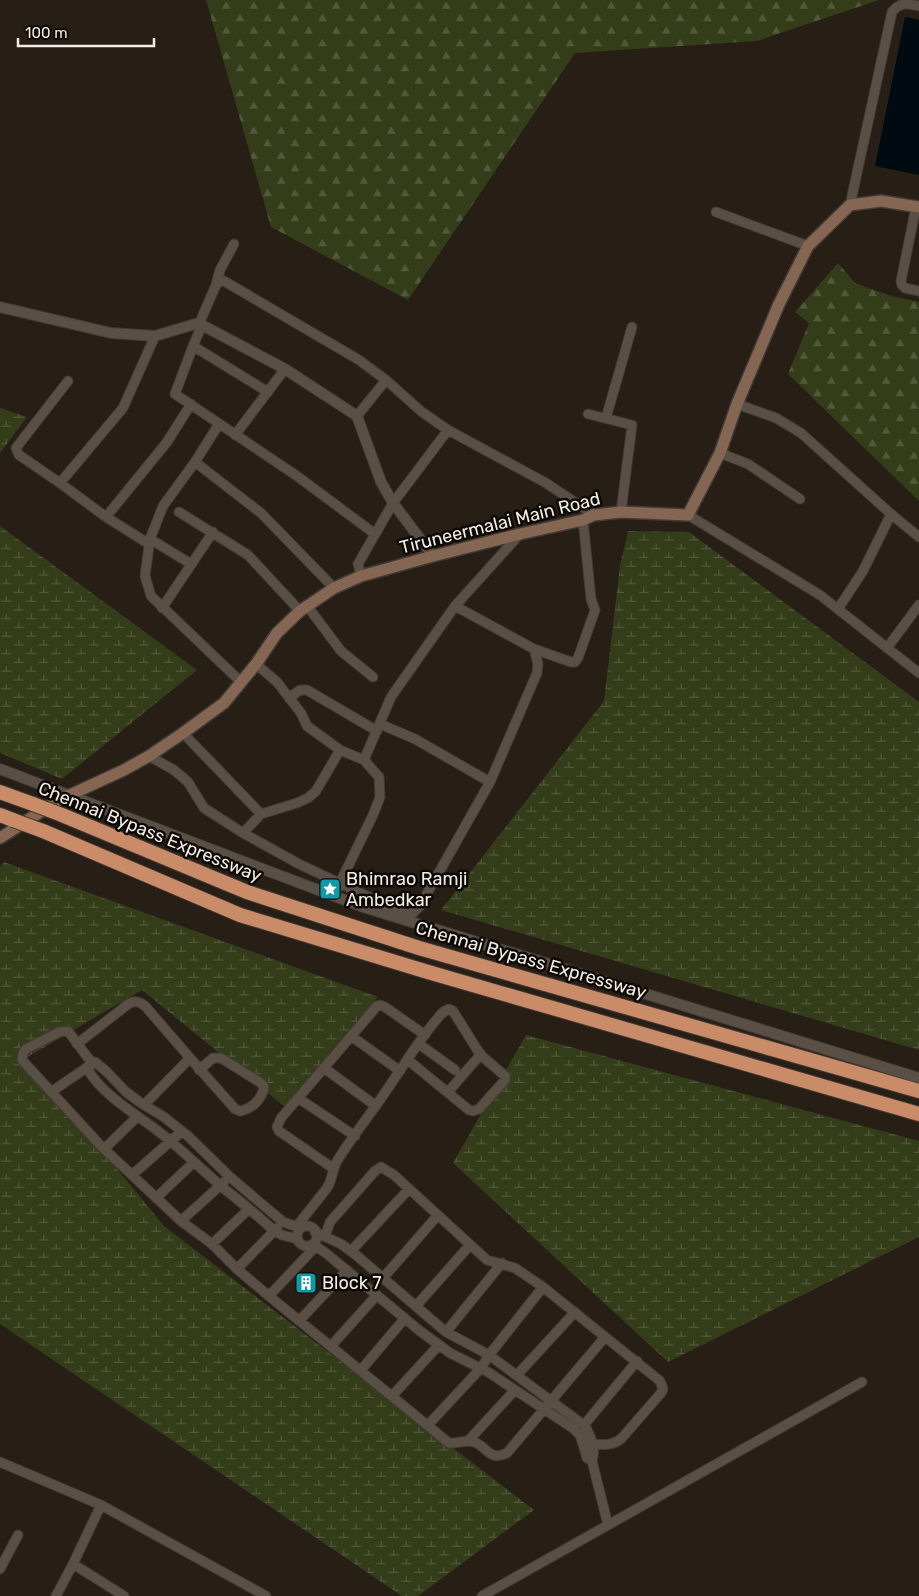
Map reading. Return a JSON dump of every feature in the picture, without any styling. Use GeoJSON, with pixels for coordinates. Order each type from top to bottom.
{"type":"FeatureCollection","features":[{"type":"Feature","properties":{"kind":"highway","name":"Chennai Bypass Expressway"},"geometry":{"type":"LineString","coordinates":[[0,792],[62,815],[265,898],[419,948],[919,1091]]}},
{"type":"Feature","properties":{"kind":"highway"},"geometry":{"type":"LineString","coordinates":[[7,818],[240,915],[428,972],[919,1114]]}},
{"type":"Feature","properties":{"kind":"main road"},"geometry":{"type":"LineString","coordinates":[[688,515],[720,453],[737,404],[779,304],[808,246],[850,205],[881,201],[918,207]]}},
{"type":"Feature","properties":{"kind":"main road","name":"Tiruneermalai Main Road"},"geometry":{"type":"LineString","coordinates":[[0,838],[52,804],[124,770],[183,734],[224,703],[256,664],[277,633],[304,609],[334,588],[361,576],[432,556],[594,516],[621,512],[688,515]]}},
{"type":"Feature","properties":{"kind":"main road","name":"Tiruneermalai Main Road"},"geometry":{"type":"LineString","coordinates":[[0,847],[40,820],[68,796]]}},
{"type":"Feature","properties":{"kind":"street"},"geometry":{"type":"LineString","coordinates":[[850,205],[892,12],[897,6],[905,4],[919,6]]}},
{"type":"Feature","properties":{"kind":"street"},"geometry":{"type":"LineString","coordinates":[[918,207],[901,281],[902,285],[906,288],[919,291]]}},
{"type":"Feature","properties":{"kind":"street"},"geometry":{"type":"LineString","coordinates":[[716,212],[808,246]]}},
{"type":"Feature","properties":{"kind":"street"},"geometry":{"type":"LineString","coordinates":[[234,244],[220,270],[176,394],[297,476],[375,534]]}},
{"type":"Feature","properties":{"kind":"street"},"geometry":{"type":"LineString","coordinates":[[216,285],[224,281],[359,360],[386,380],[422,412],[448,430],[546,482],[594,516]]}},
{"type":"Feature","properties":{"kind":"street"},"geometry":{"type":"LineString","coordinates":[[0,306],[111,333],[154,336],[195,324],[201,325],[285,369],[357,416],[381,482],[392,504],[432,556]]}},
{"type":"Feature","properties":{"kind":"street"},"geometry":{"type":"LineString","coordinates":[[606,418],[632,327]]}},
{"type":"Feature","properties":{"kind":"street"},"geometry":{"type":"LineString","coordinates":[[60,483],[123,408],[154,336]]}},
{"type":"Feature","properties":{"kind":"street"},"geometry":{"type":"LineString","coordinates":[[193,346],[268,392]]}},
{"type":"Feature","properties":{"kind":"street"},"geometry":{"type":"LineString","coordinates":[[235,435],[285,369]]}},
{"type":"Feature","properties":{"kind":"street"},"geometry":{"type":"LineString","coordinates":[[357,416],[386,380]]}},
{"type":"Feature","properties":{"kind":"street"},"geometry":{"type":"LineString","coordinates":[[68,381],[16,448],[19,455],[106,517],[191,564]]}},
{"type":"Feature","properties":{"kind":"street"},"geometry":{"type":"LineString","coordinates":[[106,517],[167,442],[191,404]]}},
{"type":"Feature","properties":{"kind":"street"},"geometry":{"type":"LineString","coordinates":[[737,404],[776,418],[801,433],[919,537]]}},
{"type":"Feature","properties":{"kind":"street"},"geometry":{"type":"LineString","coordinates":[[588,414],[632,425],[621,512]]}},
{"type":"Feature","properties":{"kind":"street"},"geometry":{"type":"LineString","coordinates":[[219,424],[195,462],[163,506],[150,542],[145,576],[151,596],[241,682]]}},
{"type":"Feature","properties":{"kind":"street"},"geometry":{"type":"LineString","coordinates":[[361,576],[358,564],[392,504],[448,430]]}},
{"type":"Feature","properties":{"kind":"street"},"geometry":{"type":"LineString","coordinates":[[720,453],[748,464],[800,499]]}},
{"type":"Feature","properties":{"kind":"street"},"geometry":{"type":"LineString","coordinates":[[195,462],[261,513],[334,588]]}},
{"type":"Feature","properties":{"kind":"street"},"geometry":{"type":"LineString","coordinates":[[179,512],[248,555],[304,609],[341,651],[372,677]]}},
{"type":"Feature","properties":{"kind":"street"},"geometry":{"type":"LineString","coordinates":[[838,609],[863,571],[891,514]]}},
{"type":"Feature","properties":{"kind":"street"},"geometry":{"type":"LineString","coordinates":[[688,515],[820,595],[919,673]]}},
{"type":"Feature","properties":{"kind":"street"},"geometry":{"type":"LineString","coordinates":[[455,606],[534,649],[574,662],[578,658],[595,610],[591,599],[583,520]]}},
{"type":"Feature","properties":{"kind":"street"},"geometry":{"type":"LineString","coordinates":[[162,608],[213,532]]}},
{"type":"Feature","properties":{"kind":"street"},"geometry":{"type":"LineString","coordinates":[[364,760],[391,697],[455,606],[520,534]]}},
{"type":"Feature","properties":{"kind":"street"},"geometry":{"type":"LineString","coordinates":[[887,648],[919,605]]}},
{"type":"Feature","properties":{"kind":"street"},"geometry":{"type":"LineString","coordinates":[[149,756],[174,770],[188,782],[204,808],[243,833],[340,884],[405,914],[413,913],[420,906],[490,782],[537,674],[538,668],[534,649]]}},
{"type":"Feature","properties":{"kind":"street"},"geometry":{"type":"LineString","coordinates":[[256,664],[277,682],[301,713],[306,726],[340,750],[364,760],[379,777],[380,797],[374,815],[334,896]]}},
{"type":"Feature","properties":{"kind":"street"},"geometry":{"type":"LineString","coordinates":[[289,698],[300,690],[307,690],[378,728],[415,739],[490,782]]}},
{"type":"Feature","properties":{"kind":"street"},"geometry":{"type":"LineString","coordinates":[[183,734],[261,814]]}},
{"type":"Feature","properties":{"kind":"street"},"geometry":{"type":"LineString","coordinates":[[243,833],[261,814],[297,804],[308,798],[316,790],[340,750]]}},
{"type":"Feature","properties":{"kind":"street"},"geometry":{"type":"LineString","coordinates":[[0,769],[363,907],[919,1078]]}},
{"type":"Feature","properties":{"kind":"street"},"geometry":{"type":"LineString","coordinates":[[77,1044],[127,1005],[137,1001],[146,1007],[199,1070],[235,1109],[240,1111],[250,1108],[262,1097],[264,1092],[264,1087],[261,1083],[221,1058],[213,1058],[199,1070]]}},
{"type":"Feature","properties":{"kind":"street"},"geometry":{"type":"LineString","coordinates":[[334,1169],[279,1131],[278,1127],[281,1118],[377,1006],[385,1006],[425,1035]]}},
{"type":"Feature","properties":{"kind":"street"},"geometry":{"type":"LineString","coordinates":[[297,1239],[299,1227],[328,1188],[334,1169],[355,1136],[425,1035],[444,1011],[448,1009],[453,1011],[481,1054],[505,1076],[502,1084],[479,1108],[473,1111],[469,1110],[408,1060]]}},
{"type":"Feature","properties":{"kind":"street"},"geometry":{"type":"LineString","coordinates":[[592,1461],[586,1458],[577,1432],[544,1410],[515,1390],[481,1368],[450,1353],[314,1245],[304,1246],[297,1239],[274,1231],[105,1089],[89,1071],[90,1064],[68,1031],[58,1032],[23,1053],[22,1060],[104,1149],[181,1221],[212,1244],[237,1269],[269,1296],[450,1443],[468,1441],[477,1443],[490,1454],[504,1455],[544,1410],[606,1337]]}},
{"type":"Feature","properties":{"kind":"street"},"geometry":{"type":"LineString","coordinates":[[351,1036],[400,1071]]}},
{"type":"Feature","properties":{"kind":"street"},"geometry":{"type":"LineString","coordinates":[[419,1044],[455,1070]]}},
{"type":"Feature","properties":{"kind":"street"},"geometry":{"type":"LineString","coordinates":[[448,1092],[481,1054]]}},
{"type":"Feature","properties":{"kind":"street"},"geometry":{"type":"LineString","coordinates":[[144,1105],[190,1058]]}},
{"type":"Feature","properties":{"kind":"street"},"geometry":{"type":"LineString","coordinates":[[51,1092],[95,1062],[126,1092],[182,1131],[230,1177],[283,1222],[299,1227],[311,1228],[342,1244],[446,1332],[489,1355],[584,1425],[593,1444],[594,1456],[592,1461],[608,1525]]}},
{"type":"Feature","properties":{"kind":"street"},"geometry":{"type":"LineString","coordinates":[[324,1068],[376,1106]]}},
{"type":"Feature","properties":{"kind":"street"},"geometry":{"type":"LineString","coordinates":[[298,1098],[355,1136]]}},
{"type":"Feature","properties":{"kind":"street"},"geometry":{"type":"LineString","coordinates":[[104,1149],[138,1117]]}},
{"type":"Feature","properties":{"kind":"street"},"geometry":{"type":"LineString","coordinates":[[132,1175],[182,1131]]}},
{"type":"Feature","properties":{"kind":"street"},"geometry":{"type":"LineString","coordinates":[[156,1198],[194,1162]]}},
{"type":"Feature","properties":{"kind":"street"},"geometry":{"type":"LineString","coordinates":[[324,1236],[330,1222],[378,1168],[382,1167],[491,1262],[502,1263],[515,1268],[543,1287],[660,1381],[663,1389],[661,1393],[621,1439],[615,1444],[583,1446]]}},
{"type":"Feature","properties":{"kind":"street"},"geometry":{"type":"LineString","coordinates":[[181,1221],[230,1177]]}},
{"type":"Feature","properties":{"kind":"street"},"geometry":{"type":"LineString","coordinates":[[351,1251],[409,1189]]}},
{"type":"Feature","properties":{"kind":"street"},"geometry":{"type":"LineString","coordinates":[[212,1244],[249,1209]]}},
{"type":"Feature","properties":{"kind":"street"},"geometry":{"type":"LineString","coordinates":[[383,1278],[438,1215]]}},
{"type":"Feature","properties":{"kind":"street"},"geometry":{"type":"LineString","coordinates":[[237,1269],[283,1222]]}},
{"type":"Feature","properties":{"kind":"street"},"geometry":{"type":"LineString","coordinates":[[269,1296],[314,1245],[316,1232]]}},
{"type":"Feature","properties":{"kind":"street"},"geometry":{"type":"LineString","coordinates":[[416,1306],[470,1245]]}},
{"type":"Feature","properties":{"kind":"street"},"geometry":{"type":"LineString","coordinates":[[446,1332],[502,1263]]}},
{"type":"Feature","properties":{"kind":"street"},"geometry":{"type":"LineString","coordinates":[[300,1320],[347,1270]]}},
{"type":"Feature","properties":{"kind":"street"},"geometry":{"type":"LineString","coordinates":[[428,1425],[481,1368],[489,1355],[543,1287]]}},
{"type":"Feature","properties":{"kind":"street"},"geometry":{"type":"LineString","coordinates":[[331,1346],[377,1295]]}},
{"type":"Feature","properties":{"kind":"street"},"geometry":{"type":"LineString","coordinates":[[517,1375],[575,1312]]}},
{"type":"Feature","properties":{"kind":"street"},"geometry":{"type":"LineString","coordinates":[[415,1326],[426,1314]]}},
{"type":"Feature","properties":{"kind":"street"},"geometry":{"type":"LineString","coordinates":[[361,1370],[405,1318]]}},
{"type":"Feature","properties":{"kind":"street"},"geometry":{"type":"LineString","coordinates":[[392,1396],[439,1344]]}},
{"type":"Feature","properties":{"kind":"street"},"geometry":{"type":"LineString","coordinates":[[584,1425],[637,1361]]}},
{"type":"Feature","properties":{"kind":"street"},"geometry":{"type":"LineString","coordinates":[[482,1596],[862,1382]]}},
{"type":"Feature","properties":{"kind":"street"},"geometry":{"type":"LineString","coordinates":[[468,1441],[515,1390]]}},
{"type":"Feature","properties":{"kind":"street"},"geometry":{"type":"LineString","coordinates":[[0,1462],[101,1505],[266,1596]]}},
{"type":"Feature","properties":{"kind":"street"},"geometry":{"type":"LineString","coordinates":[[56,1596],[101,1505]]}},
{"type":"Feature","properties":{"kind":"street"},"geometry":{"type":"LineString","coordinates":[[0,1569],[18,1534]]}},
{"type":"Feature","properties":{"kind":"street"},"geometry":{"type":"LineString","coordinates":[[73,1564],[124,1596]]}},
{"type":"Feature","properties":{"kind":"green space"},"geometry":{"type":"Polygon","coordinates":[[[206,0],[879,0],[757,41],[575,53],[408,300],[271,227],[206,0]]]}},
{"type":"Feature","properties":{"kind":"green space"},"geometry":{"type":"Polygon","coordinates":[[[838,263],[855,283],[891,296],[919,302],[919,501],[788,374],[809,323],[795,312],[838,263]]]}},
{"type":"Feature","properties":{"kind":"green space"},"geometry":{"type":"Polygon","coordinates":[[[0,408],[27,417],[0,453],[0,408]]]}},
{"type":"Feature","properties":{"kind":"green space"},"geometry":{"type":"Polygon","coordinates":[[[0,526],[197,670],[62,779],[0,753],[0,526]]]}},
{"type":"Feature","properties":{"kind":"green space"},"geometry":{"type":"Polygon","coordinates":[[[628,531],[689,532],[919,702],[919,1050],[441,910],[604,701],[620,566],[628,531]]]}},
{"type":"Feature","properties":{"kind":"green space"},"geometry":{"type":"Polygon","coordinates":[[[4,862],[378,997],[285,1107],[142,990],[26,1058],[164,1226],[534,1510],[418,1596],[402,1596],[0,1324],[0,867],[4,862]]]}},
{"type":"Feature","properties":{"kind":"green space"},"geometry":{"type":"Polygon","coordinates":[[[526,1035],[919,1141],[919,1237],[668,1362],[453,1163],[526,1035]]]}},
{"type":"Feature","properties":{"kind":"shaded area"},"geometry":{"type":"Polygon","coordinates":[[[905,17],[919,20],[919,175],[875,166],[905,17]]]}},
{"type":"Feature","properties":{"kind":"place","name":"Bhimrao Ramji Ambedkar"},"geometry":{"type":"Point","coordinates":[330,889]}},
{"type":"Feature","properties":{"kind":"place","name":"Block 7"},"geometry":{"type":"Point","coordinates":[306,1283]}}]}
